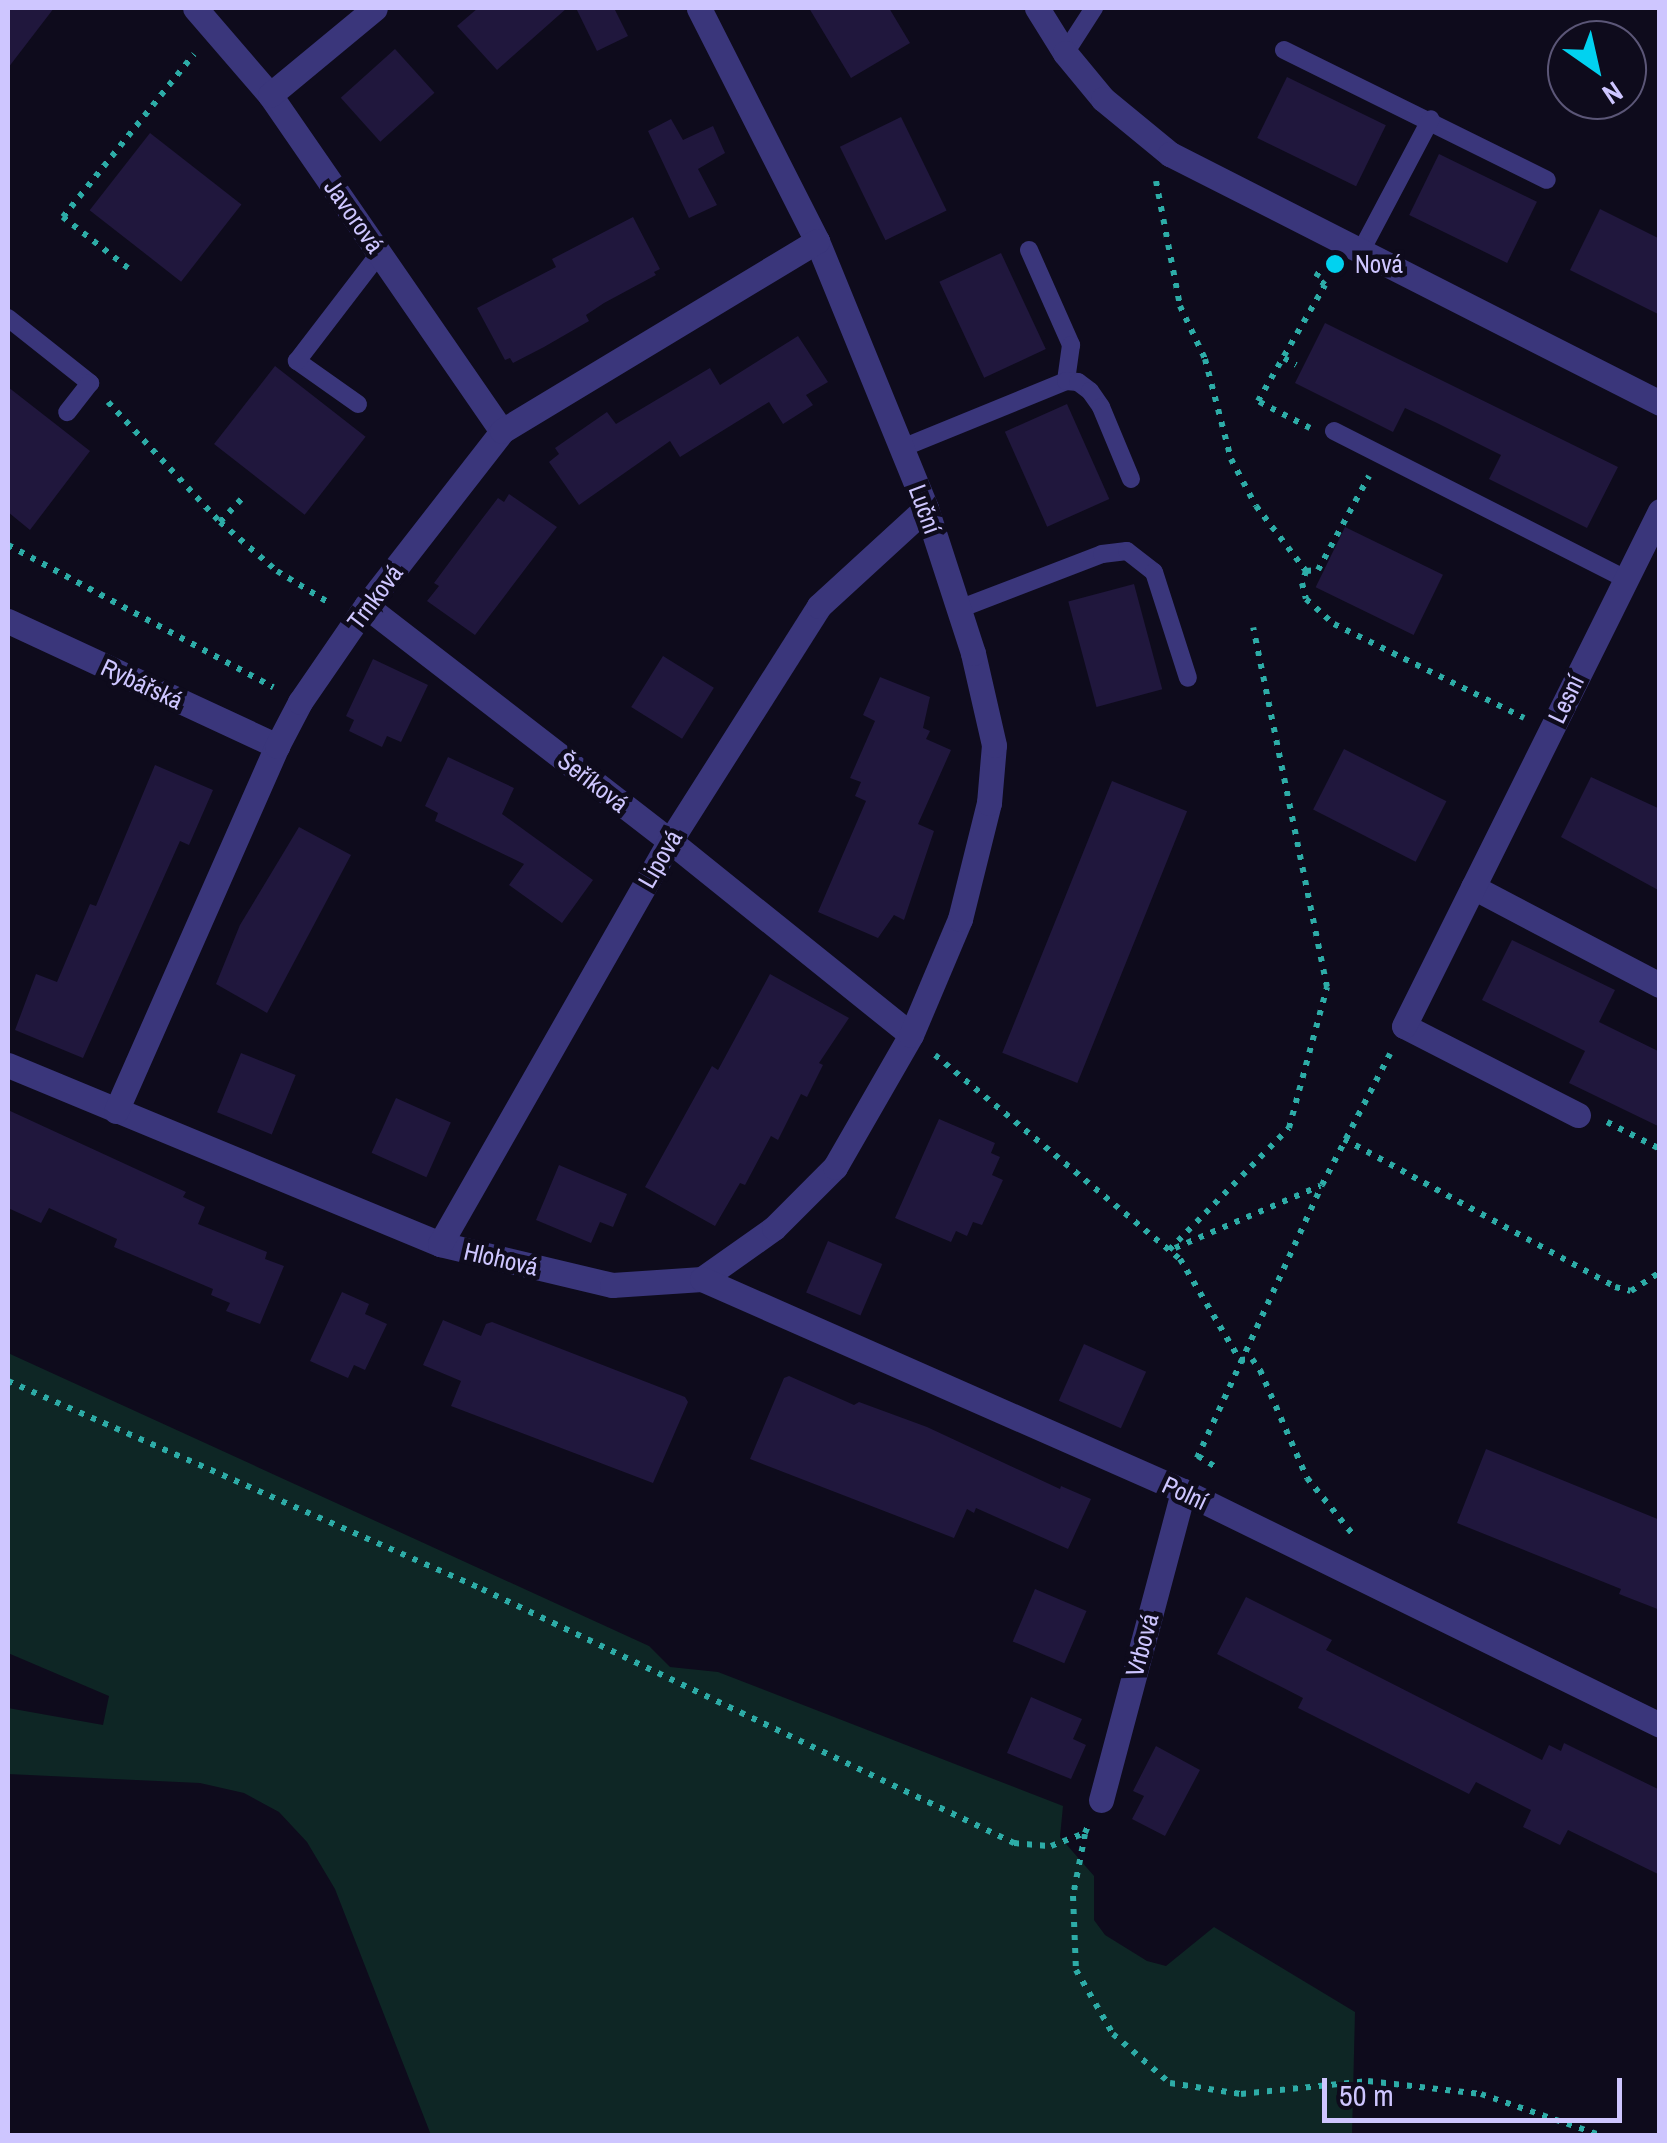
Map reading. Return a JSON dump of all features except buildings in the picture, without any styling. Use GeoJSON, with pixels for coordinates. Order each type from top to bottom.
{"type":"FeatureCollection","features":[{"type":"Feature","properties":{"kind":"street","name":"Javorová"},"geometry":{"type":"LineString","coordinates":[[196,8],[270,96],[502,431]]}},
{"type":"Feature","properties":{"kind":"street"},"geometry":{"type":"LineString","coordinates":[[270,96],[375,8]]}},
{"type":"Feature","properties":{"kind":"street","name":"Luční"},"geometry":{"type":"LineString","coordinates":[[699,8],[817,241],[902,448],[959,609],[994,745],[989,803],[960,919],[912,1035]]}},
{"type":"Feature","properties":{"kind":"street"},"geometry":{"type":"LineString","coordinates":[[1037,8],[1065,53],[1130,125],[1170,154],[1660,403]]}},
{"type":"Feature","properties":{"kind":"street","name":"Trnková"},"geometry":{"type":"LineString","coordinates":[[116,1111],[276,746],[300,702],[362,613],[502,431],[817,241]]}},
{"type":"Feature","properties":{"kind":"street","name":"Lipová"},"geometry":{"type":"LineString","coordinates":[[440,1244],[670,841],[819,606],[926,508]]}},
{"type":"Feature","properties":{"kind":"street","name":"Lesní"},"geometry":{"type":"LineString","coordinates":[[1404,1026],[1660,511]]}},
{"type":"Feature","properties":{"kind":"street","name":"Šeříková"},"geometry":{"type":"LineString","coordinates":[[362,613],[670,841],[912,1035]]}},
{"type":"Feature","properties":{"kind":"street","name":"Rybářská"},"geometry":{"type":"LineString","coordinates":[[8,621],[276,746]]}},
{"type":"Feature","properties":{"kind":"street"},"geometry":{"type":"LineString","coordinates":[[1473,888],[1660,985]]}},
{"type":"Feature","properties":{"kind":"street"},"geometry":{"type":"LineString","coordinates":[[1404,1026],[1578,1116]]}},
{"type":"Feature","properties":{"kind":"street"},"geometry":{"type":"LineString","coordinates":[[702,1279],[774,1228],[835,1167],[912,1035]]}},
{"type":"Feature","properties":{"kind":"street","name":"Hlohová"},"geometry":{"type":"LineString","coordinates":[[8,1066],[440,1244],[612,1286],[702,1279]]}},
{"type":"Feature","properties":{"kind":"street","name":"Polní"},"geometry":{"type":"LineString","coordinates":[[702,1279],[1183,1492],[1660,1725]]}},
{"type":"Feature","properties":{"kind":"street","name":"Vrbová"},"geometry":{"type":"LineString","coordinates":[[1101,1800],[1183,1492]]}},
{"type":"Feature","properties":{"kind":"lane"},"geometry":{"type":"LineString","coordinates":[[1065,53],[1094,8]]}},
{"type":"Feature","properties":{"kind":"lane"},"geometry":{"type":"LineString","coordinates":[[1284,50],[1547,180]]}},
{"type":"Feature","properties":{"kind":"lane"},"geometry":{"type":"LineString","coordinates":[[1361,251],[1431,120]]}},
{"type":"Feature","properties":{"kind":"lane"},"geometry":{"type":"LineString","coordinates":[[1028,250],[1071,345],[1066,381]]}},
{"type":"Feature","properties":{"kind":"lane"},"geometry":{"type":"LineString","coordinates":[[358,404],[297,361],[380,253]]}},
{"type":"Feature","properties":{"kind":"lane"},"geometry":{"type":"LineString","coordinates":[[8,318],[90,383],[67,412]]}},
{"type":"Feature","properties":{"kind":"lane"},"geometry":{"type":"LineString","coordinates":[[902,448],[1066,381],[1090,391],[1131,479]]}},
{"type":"Feature","properties":{"kind":"lane"},"geometry":{"type":"LineString","coordinates":[[1334,431],[1626,579]]}},
{"type":"Feature","properties":{"kind":"lane"},"geometry":{"type":"LineString","coordinates":[[959,609],[1102,554],[1126,551],[1154,572],[1188,678]]}},
{"type":"Feature","properties":{"kind":"path"},"geometry":{"type":"LineString","coordinates":[[128,268],[63,217],[214,29]]}},
{"type":"Feature","properties":{"kind":"path"},"geometry":{"type":"LineString","coordinates":[[1154,170],[1180,306],[1205,360],[1231,459],[1256,506],[1306,571]]}},
{"type":"Feature","properties":{"kind":"path"},"geometry":{"type":"LineString","coordinates":[[1326,260],[1316,277],[1325,285],[1258,401],[1324,435],[1334,431]]}},
{"type":"Feature","properties":{"kind":"path"},"geometry":{"type":"LineString","coordinates":[[1284,358],[1296,364]]}},
{"type":"Feature","properties":{"kind":"path"},"geometry":{"type":"LineString","coordinates":[[90,383],[220,522],[277,571],[362,613]]}},
{"type":"Feature","properties":{"kind":"path"},"geometry":{"type":"LineString","coordinates":[[1306,571],[1318,570],[1381,454]]}},
{"type":"Feature","properties":{"kind":"path"},"geometry":{"type":"LineString","coordinates":[[220,522],[243,498]]}},
{"type":"Feature","properties":{"kind":"path"},"geometry":{"type":"LineString","coordinates":[[8,545],[300,702]]}},
{"type":"Feature","properties":{"kind":"path"},"geometry":{"type":"LineString","coordinates":[[1306,571],[1302,583],[1306,599],[1334,624],[1550,731]]}},
{"type":"Feature","properties":{"kind":"path"},"geometry":{"type":"LineString","coordinates":[[1169,1250],[1289,1128],[1326,987],[1253,628]]}},
{"type":"Feature","properties":{"kind":"path"},"geometry":{"type":"LineString","coordinates":[[1198,1456],[1344,1139],[1404,1026]]}},
{"type":"Feature","properties":{"kind":"path"},"geometry":{"type":"LineString","coordinates":[[912,1035],[1180,1259],[1240,1360]]}},
{"type":"Feature","properties":{"kind":"path"},"geometry":{"type":"LineString","coordinates":[[1578,1116],[1589,1113],[1660,1148]]}},
{"type":"Feature","properties":{"kind":"path"},"geometry":{"type":"LineString","coordinates":[[1344,1139],[1616,1287],[1631,1291],[1660,1272]]}},
{"type":"Feature","properties":{"kind":"path"},"geometry":{"type":"LineString","coordinates":[[1169,1250],[1322,1185]]}},
{"type":"Feature","properties":{"kind":"path"},"geometry":{"type":"LineString","coordinates":[[1240,1360],[1252,1359],[1260,1370],[1306,1478],[1355,1537]]}},
{"type":"Feature","properties":{"kind":"path"},"geometry":{"type":"LineString","coordinates":[[8,1381],[482,1589],[1014,1844],[1051,1846],[1085,1833]]}},
{"type":"Feature","properties":{"kind":"path"},"geometry":{"type":"LineString","coordinates":[[1101,1800],[1085,1833],[1072,1896],[1076,1970],[1113,2034],[1170,2083],[1241,2094],[1368,2080],[1481,2094],[1603,2136]]}},
{"type":"Feature","properties":{"kind":"green space"},"geometry":{"type":"Polygon","coordinates":[[[8,1353],[649,1646],[670,1667],[718,1672],[1063,1806],[1060,1837],[1094,1876],[1094,1920],[1105,1935],[1147,1961],[1166,1966],[1214,1927],[1355,2012],[1352,2135],[431,2135],[335,1889],[307,1842],[279,1812],[244,1793],[200,1783],[8,1774],[8,1708],[103,1725],[109,1696],[8,1653],[8,1353]]]}},
{"type":"Feature","properties":{"kind":"place","name":"Nová"},"geometry":{"type":"Point","coordinates":[1335,264]}}]}
